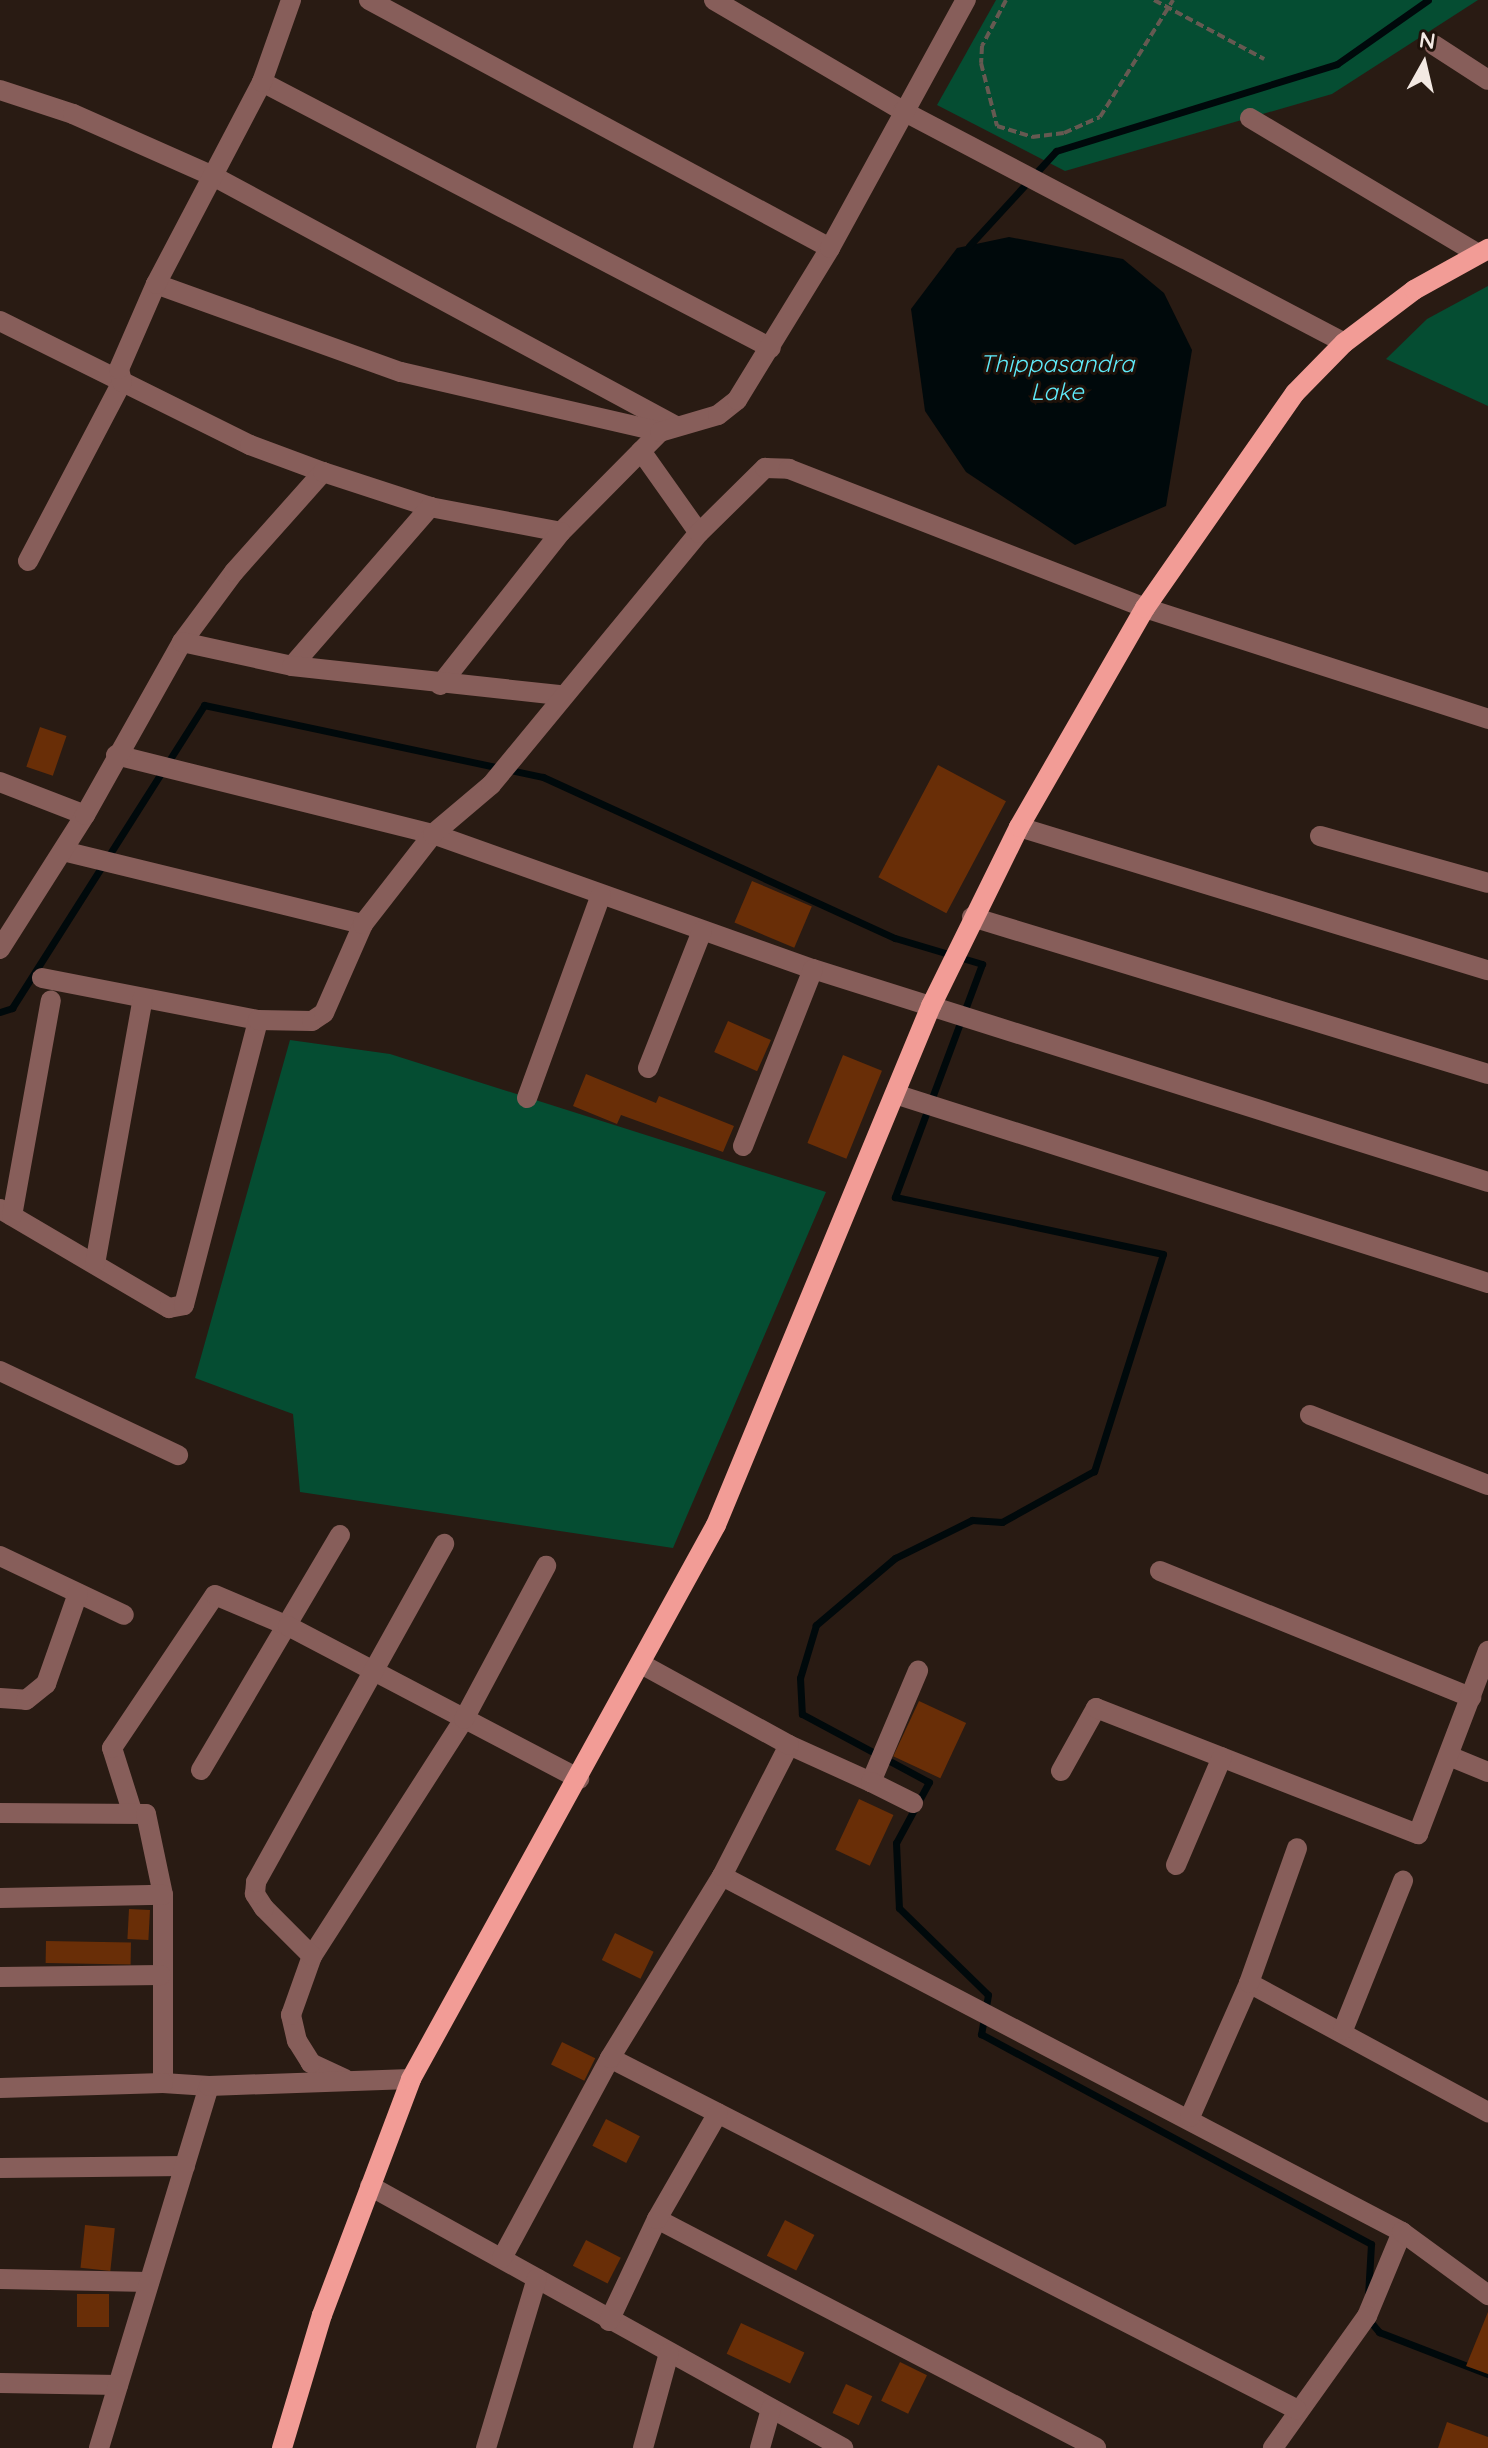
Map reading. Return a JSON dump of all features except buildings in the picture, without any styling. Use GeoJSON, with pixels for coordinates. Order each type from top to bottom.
{"type":"FeatureCollection","features":[{"type":"Feature","properties":{"kind":"main road"},"geometry":{"type":"LineString","coordinates":[[282,2448],[312,2344],[411,2079],[579,1779],[716,1525],[898,1095],[931,1006],[1019,827],[1145,608],[1247,456],[1295,393],[1344,343],[1414,290],[1483,252]]}},
{"type":"Feature","properties":{"kind":"street"},"geometry":{"type":"LineString","coordinates":[[28,561],[122,382],[119,369],[156,284],[262,82],[291,0]]}},
{"type":"Feature","properties":{"kind":"street"},"geometry":{"type":"LineString","coordinates":[[369,0],[830,248]]}},
{"type":"Feature","properties":{"kind":"street"},"geometry":{"type":"LineString","coordinates":[[714,0],[903,111],[1344,343]]}},
{"type":"Feature","properties":{"kind":"street"},"geometry":{"type":"LineString","coordinates":[[440,685],[561,532],[641,451],[667,429],[718,415],[737,400],[830,248],[966,0]]}},
{"type":"Feature","properties":{"kind":"street"},"geometry":{"type":"LineString","coordinates":[[1434,45],[1488,80]]}},
{"type":"Feature","properties":{"kind":"street"},"geometry":{"type":"LineString","coordinates":[[262,82],[771,348]]}},
{"type":"Feature","properties":{"kind":"street"},"geometry":{"type":"LineString","coordinates":[[0,90],[73,114],[213,176],[667,429]]}},
{"type":"Feature","properties":{"kind":"street"},"geometry":{"type":"LineString","coordinates":[[1250,118],[1483,252]]}},
{"type":"Feature","properties":{"kind":"street"},"geometry":{"type":"LineString","coordinates":[[156,284],[401,372],[667,429]]}},
{"type":"Feature","properties":{"kind":"street"},"geometry":{"type":"LineString","coordinates":[[0,321],[250,445],[430,507],[561,532]]}},
{"type":"Feature","properties":{"kind":"street"},"geometry":{"type":"LineString","coordinates":[[641,451],[699,533]]}},
{"type":"Feature","properties":{"kind":"street"},"geometry":{"type":"LineString","coordinates":[[42,978],[258,1020],[319,1019],[363,924],[433,834],[491,785],[561,695],[699,533],[765,468],[778,466],[1145,608],[1488,719]]}},
{"type":"Feature","properties":{"kind":"street"},"geometry":{"type":"LineString","coordinates":[[0,949],[85,815],[182,642],[234,572],[323,472]]}},
{"type":"Feature","properties":{"kind":"street"},"geometry":{"type":"LineString","coordinates":[[292,666],[430,507]]}},
{"type":"Feature","properties":{"kind":"street"},"geometry":{"type":"LineString","coordinates":[[182,642],[292,666],[440,685],[561,695]]}},
{"type":"Feature","properties":{"kind":"street"},"geometry":{"type":"LineString","coordinates":[[116,755],[433,834],[813,969],[1488,1182]]}},
{"type":"Feature","properties":{"kind":"street"},"geometry":{"type":"LineString","coordinates":[[0,782],[85,815]]}},
{"type":"Feature","properties":{"kind":"street"},"geometry":{"type":"LineString","coordinates":[[1019,827],[1488,970]]}},
{"type":"Feature","properties":{"kind":"street"},"geometry":{"type":"LineString","coordinates":[[1320,836],[1488,883]]}},
{"type":"Feature","properties":{"kind":"street"},"geometry":{"type":"LineString","coordinates":[[63,851],[363,924]]}},
{"type":"Feature","properties":{"kind":"street"},"geometry":{"type":"LineString","coordinates":[[527,1098],[601,895]]}},
{"type":"Feature","properties":{"kind":"street"},"geometry":{"type":"LineString","coordinates":[[968,926],[1488,1074]]}},
{"type":"Feature","properties":{"kind":"street"},"geometry":{"type":"LineString","coordinates":[[648,1068],[702,931]]}},
{"type":"Feature","properties":{"kind":"street"},"geometry":{"type":"LineString","coordinates":[[743,1146],[813,969]]}},
{"type":"Feature","properties":{"kind":"street"},"geometry":{"type":"LineString","coordinates":[[95,1264],[143,998]]}},
{"type":"Feature","properties":{"kind":"street"},"geometry":{"type":"LineString","coordinates":[[51,1000],[6,1212],[169,1308],[184,1305],[258,1020]]}},
{"type":"Feature","properties":{"kind":"street"},"geometry":{"type":"LineString","coordinates":[[898,1095],[1488,1283]]}},
{"type":"Feature","properties":{"kind":"street"},"geometry":{"type":"LineString","coordinates":[[0,1371],[178,1455]]}},
{"type":"Feature","properties":{"kind":"street"},"geometry":{"type":"LineString","coordinates":[[1310,1415],[1488,1485]]}},
{"type":"Feature","properties":{"kind":"street"},"geometry":{"type":"LineString","coordinates":[[201,1770],[340,1535]]}},
{"type":"Feature","properties":{"kind":"street"},"geometry":{"type":"LineString","coordinates":[[312,1956],[264,1908],[255,1894],[256,1882],[444,1544]]}},
{"type":"Feature","properties":{"kind":"street"},"geometry":{"type":"LineString","coordinates":[[0,1556],[124,1615]]}},
{"type":"Feature","properties":{"kind":"street"},"geometry":{"type":"LineString","coordinates":[[345,2079],[311,2063],[290,2026],[312,1956],[464,1719],[546,1566]]}},
{"type":"Feature","properties":{"kind":"street"},"geometry":{"type":"LineString","coordinates":[[1160,1571],[1471,1697]]}},
{"type":"Feature","properties":{"kind":"street"},"geometry":{"type":"LineString","coordinates":[[0,1698],[26,1700],[46,1684],[78,1593]]}},
{"type":"Feature","properties":{"kind":"street"},"geometry":{"type":"LineString","coordinates":[[132,1811],[112,1748],[209,1596],[221,1595],[288,1626],[579,1779]]}},
{"type":"Feature","properties":{"kind":"street"},"geometry":{"type":"LineString","coordinates":[[1061,1771],[1096,1708],[1418,1834],[1488,1651]]}},
{"type":"Feature","properties":{"kind":"street"},"geometry":{"type":"LineString","coordinates":[[641,1664],[789,1745],[874,1777],[913,1803]]}},
{"type":"Feature","properties":{"kind":"street"},"geometry":{"type":"LineString","coordinates":[[874,1777],[918,1671]]}},
{"type":"Feature","properties":{"kind":"street"},"geometry":{"type":"LineString","coordinates":[[502,2258],[610,2058],[722,1876],[789,1745]]}},
{"type":"Feature","properties":{"kind":"street"},"geometry":{"type":"LineString","coordinates":[[1449,1756],[1488,1772]]}},
{"type":"Feature","properties":{"kind":"street"},"geometry":{"type":"LineString","coordinates":[[1176,1865],[1222,1757]]}},
{"type":"Feature","properties":{"kind":"street"},"geometry":{"type":"LineString","coordinates":[[0,1813],[141,1811],[149,1821],[163,1895],[163,2083]]}},
{"type":"Feature","properties":{"kind":"street"},"geometry":{"type":"LineString","coordinates":[[1190,2117],[1249,1983],[1297,1848]]}},
{"type":"Feature","properties":{"kind":"street"},"geometry":{"type":"LineString","coordinates":[[722,1876],[1190,2117],[1402,2232],[1488,2295]]}},
{"type":"Feature","properties":{"kind":"street"},"geometry":{"type":"LineString","coordinates":[[1343,2030],[1403,1881]]}},
{"type":"Feature","properties":{"kind":"street"},"geometry":{"type":"LineString","coordinates":[[0,1898],[163,1895]]}},
{"type":"Feature","properties":{"kind":"street"},"geometry":{"type":"LineString","coordinates":[[0,1977],[161,1975]]}},
{"type":"Feature","properties":{"kind":"street"},"geometry":{"type":"LineString","coordinates":[[1249,1983],[1487,2107]]}},
{"type":"Feature","properties":{"kind":"street"},"geometry":{"type":"LineString","coordinates":[[610,2058],[1296,2409]]}},
{"type":"Feature","properties":{"kind":"street"},"geometry":{"type":"LineString","coordinates":[[0,2088],[163,2083],[209,2086],[411,2079]]}},
{"type":"Feature","properties":{"kind":"street"},"geometry":{"type":"LineString","coordinates":[[99,2448],[209,2086]]}},
{"type":"Feature","properties":{"kind":"street"},"geometry":{"type":"LineString","coordinates":[[609,2321],[657,2219],[718,2113]]}},
{"type":"Feature","properties":{"kind":"street"},"geometry":{"type":"LineString","coordinates":[[0,2168],[185,2166]]}},
{"type":"Feature","properties":{"kind":"street"},"geometry":{"type":"LineString","coordinates":[[370,2186],[843,2448]]}},
{"type":"Feature","properties":{"kind":"street"},"geometry":{"type":"LineString","coordinates":[[657,2219],[1096,2448]]}},
{"type":"Feature","properties":{"kind":"street"},"geometry":{"type":"LineString","coordinates":[[1273,2448],[1296,2409],[1367,2316],[1402,2232]]}},
{"type":"Feature","properties":{"kind":"street"},"geometry":{"type":"LineString","coordinates":[[486,2448],[537,2278]]}},
{"type":"Feature","properties":{"kind":"street"},"geometry":{"type":"LineString","coordinates":[[0,2279],[149,2282]]}},
{"type":"Feature","properties":{"kind":"street"},"geometry":{"type":"LineString","coordinates":[[643,2448],[669,2353]]}},
{"type":"Feature","properties":{"kind":"street"},"geometry":{"type":"LineString","coordinates":[[0,2383],[118,2385]]}},
{"type":"Feature","properties":{"kind":"street"},"geometry":{"type":"LineString","coordinates":[[760,2448],[771,2409]]}},
{"type":"Feature","properties":{"kind":"path"},"geometry":{"type":"LineString","coordinates":[[1006,0],[982,46],[981,63],[997,126],[1032,137],[1064,133],[1100,117],[1173,0]]}},
{"type":"Feature","properties":{"kind":"path"},"geometry":{"type":"LineString","coordinates":[[1154,0],[1264,59]]}},
{"type":"Feature","properties":{"kind":"green space"},"geometry":{"type":"Polygon","coordinates":[[[996,0],[1478,0],[1332,94],[1065,171],[937,105],[996,0]]]}},
{"type":"Feature","properties":{"kind":"green space"},"geometry":{"type":"Polygon","coordinates":[[[1488,286],[1488,406],[1386,359],[1427,319],[1488,286]]]}},
{"type":"Feature","properties":{"kind":"green space"},"geometry":{"type":"Polygon","coordinates":[[[290,1040],[390,1054],[826,1192],[673,1548],[300,1492],[293,1414],[195,1378],[290,1040]]]}},
{"type":"Feature","properties":{"kind":"water","name":"Thippasandra Lake"},"geometry":{"type":"Polygon","coordinates":[[[1009,237],[1123,259],[1164,293],[1192,350],[1166,506],[1075,545],[966,472],[925,411],[911,309],[957,248],[1009,237]]]}},
{"type":"Feature","properties":{"kind":"waterway"},"geometry":{"type":"LineString","coordinates":[[969,246],[1056,151],[1337,64],[1428,0]]}},
{"type":"Feature","properties":{"kind":"waterway"},"geometry":{"type":"LineString","coordinates":[[0,1012],[12,1008],[204,705],[543,777],[895,938],[982,964],[895,1197],[1163,1254],[1094,1471],[1002,1522],[972,1520],[895,1558],[816,1625],[800,1678],[802,1714],[929,1782],[896,1843],[899,1908],[988,1995],[981,2034],[1371,2244],[1368,2296]]}},
{"type":"Feature","properties":{"kind":"waterway"},"geometry":{"type":"LineString","coordinates":[[1369,2320],[1379,2332],[1488,2374]]}}]}
